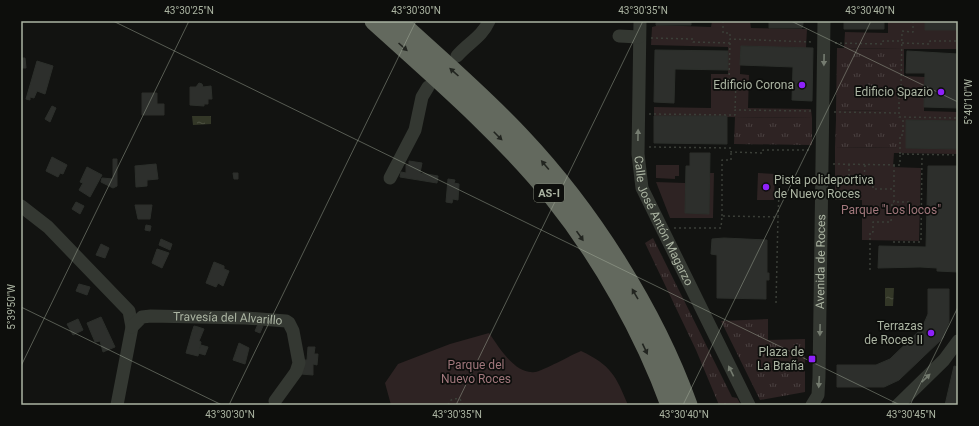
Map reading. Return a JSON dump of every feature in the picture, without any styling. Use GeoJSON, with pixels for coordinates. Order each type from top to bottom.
{"type":"FeatureCollection","features":[{"type":"Feature","properties":{"kind":"highway","name":"AS-I"},"geometry":{"type":"LineString","coordinates":[[374,21],[465,103],[510,148],[553,198],[604,270],[635,327],[670,405]]}},
{"type":"Feature","properties":{"kind":"highway","name":"AS-I"},"geometry":{"type":"LineString","coordinates":[[398,21],[475,91],[511,127],[567,190],[613,256],[652,323],[688,405]]}},
{"type":"Feature","properties":{"kind":"street"},"geometry":{"type":"LineString","coordinates":[[457,56],[464,47],[480,36],[489,21]]}},
{"type":"Feature","properties":{"kind":"street","name":"Calle José Antón Magarzo"},"geometry":{"type":"LineString","coordinates":[[640,21],[644,38],[638,154],[642,188],[749,405]]}},
{"type":"Feature","properties":{"kind":"street","name":"Avenida de Roces"},"geometry":{"type":"LineString","coordinates":[[812,405],[818,395],[819,377],[824,21]]}},
{"type":"Feature","properties":{"kind":"street"},"geometry":{"type":"LineString","coordinates":[[619,36],[644,38]]}},
{"type":"Feature","properties":{"kind":"street"},"geometry":{"type":"LineString","coordinates":[[390,178],[415,130],[422,97],[428,87]]}},
{"type":"Feature","properties":{"kind":"street"},"geometry":{"type":"LineString","coordinates":[[21,206],[48,227],[129,311],[132,327],[117,405]]}},
{"type":"Feature","properties":{"kind":"street","name":"Travesía del Alvarillo"},"geometry":{"type":"LineString","coordinates":[[132,327],[142,317],[151,316],[246,318],[286,321],[292,326],[294,331],[299,363],[296,372],[275,401]]}},
{"type":"Feature","properties":{"kind":"street"},"geometry":{"type":"LineString","coordinates":[[898,405],[944,360],[958,341]]}},
{"type":"Feature","properties":{"kind":"street"},"geometry":{"type":"LineString","coordinates":[[812,405],[826,405]]}},
{"type":"Feature","properties":{"kind":"path"},"geometry":{"type":"LineString","coordinates":[[648,114],[735,115],[736,81],[729,81],[730,33],[723,33],[723,21]]}},
{"type":"Feature","properties":{"kind":"path"},"geometry":{"type":"LineString","coordinates":[[913,21],[913,32],[902,31],[899,118],[958,118]]}},
{"type":"Feature","properties":{"kind":"path"},"geometry":{"type":"LineString","coordinates":[[644,38],[730,42]]}},
{"type":"Feature","properties":{"kind":"path"},"geometry":{"type":"LineString","coordinates":[[730,39],[815,42]]}},
{"type":"Feature","properties":{"kind":"path"},"geometry":{"type":"LineString","coordinates":[[833,43],[883,44],[883,41],[930,44],[930,40],[958,41]]}},
{"type":"Feature","properties":{"kind":"path"},"geometry":{"type":"LineString","coordinates":[[735,110],[814,111]]}},
{"type":"Feature","properties":{"kind":"path"},"geometry":{"type":"LineString","coordinates":[[832,112],[899,113]]}},
{"type":"Feature","properties":{"kind":"path"},"geometry":{"type":"LineString","coordinates":[[831,164],[900,165],[900,135],[903,135],[903,118]]}},
{"type":"Feature","properties":{"kind":"path"},"geometry":{"type":"LineString","coordinates":[[647,147],[731,148],[731,160],[722,160],[722,228],[673,228]]}},
{"type":"Feature","properties":{"kind":"path"},"geometry":{"type":"LineString","coordinates":[[731,152],[763,152],[763,150],[813,150]]}},
{"type":"Feature","properties":{"kind":"path"},"geometry":{"type":"LineString","coordinates":[[900,154],[958,155]]}},
{"type":"Feature","properties":{"kind":"path"},"geometry":{"type":"LineString","coordinates":[[893,242],[921,242],[922,155]]}},
{"type":"Feature","properties":{"kind":"path"},"geometry":{"type":"LineString","coordinates":[[850,164],[849,183],[864,183],[865,165]]}},
{"type":"Feature","properties":{"kind":"path"},"geometry":{"type":"LineString","coordinates":[[870,270],[870,232],[873,232],[873,222],[891,222],[892,202],[894,202],[894,165]]}},
{"type":"Feature","properties":{"kind":"path"},"geometry":{"type":"LineString","coordinates":[[864,179],[873,179],[873,189],[894,189]]}},
{"type":"Feature","properties":{"kind":"path"},"geometry":{"type":"LineString","coordinates":[[776,303],[779,193],[812,193]]}},
{"type":"Feature","properties":{"kind":"path"},"geometry":{"type":"LineString","coordinates":[[894,202],[911,202]]}},
{"type":"Feature","properties":{"kind":"path"},"geometry":{"type":"LineString","coordinates":[[722,216],[778,217]]}},
{"type":"Feature","properties":{"kind":"path"},"geometry":{"type":"LineString","coordinates":[[448,405],[454,398],[460,399],[463,405]]}},
{"type":"Feature","properties":{"kind":"green space"},"geometry":{"type":"Polygon","coordinates":[[[712,21],[750,21],[751,28],[807,29],[806,48],[741,46],[740,74],[749,75],[748,108],[811,109],[812,118],[654,116],[654,107],[711,108],[711,74],[728,74],[728,47],[651,45],[652,27],[656,25],[711,27],[712,21]]]}},
{"type":"Feature","properties":{"kind":"green space","name":"Parque \"Los locos\""},"geometry":{"type":"Polygon","coordinates":[[[888,21],[925,21],[925,30],[958,30],[958,49],[904,49],[904,76],[925,77],[924,111],[958,112],[958,121],[906,120],[906,148],[958,149],[958,154],[894,153],[893,167],[921,168],[919,241],[862,240],[862,200],[835,200],[835,147],[899,148],[899,120],[836,120],[836,110],[887,111],[887,76],[901,76],[901,49],[844,48],[845,32],[888,33],[888,21]]]}},
{"type":"Feature","properties":{"kind":"green space"},"geometry":{"type":"Polygon","coordinates":[[[837,48],[901,49],[901,76],[887,76],[887,111],[836,110],[837,48]]]}},
{"type":"Feature","properties":{"kind":"green space"},"geometry":{"type":"Polygon","coordinates":[[[735,117],[812,118],[812,145],[734,144],[735,117]]]}},
{"type":"Feature","properties":{"kind":"green space"},"geometry":{"type":"Polygon","coordinates":[[[836,120],[899,120],[899,148],[835,147],[836,120]]]}},
{"type":"Feature","properties":{"kind":"green space"},"geometry":{"type":"Polygon","coordinates":[[[656,165],[679,165],[679,176],[675,176],[675,179],[656,178],[656,165]]]}},
{"type":"Feature","properties":{"kind":"green space"},"geometry":{"type":"Polygon","coordinates":[[[710,173],[714,173],[713,218],[670,218],[656,182],[685,183],[685,213],[709,214],[710,173]]]}},
{"type":"Feature","properties":{"kind":"green space","name":"Pista polideportiva de Nuevo Roces"},"geometry":{"type":"Polygon","coordinates":[[[758,173],[775,174],[774,200],[757,200],[758,173]]]}},
{"type":"Feature","properties":{"kind":"green space"},"geometry":{"type":"Polygon","coordinates":[[[653,238],[732,397],[737,398],[741,405],[719,405],[696,350],[645,243],[653,238]]]}},
{"type":"Feature","properties":{"kind":"green space"},"geometry":{"type":"Polygon","coordinates":[[[768,319],[768,340],[805,339],[805,392],[760,400],[721,321],[768,319]]]}},
{"type":"Feature","properties":{"kind":"green space","name":"Parque del Nuevo Roces"},"geometry":{"type":"Polygon","coordinates":[[[489,333],[514,365],[528,372],[539,371],[581,351],[591,356],[611,372],[620,386],[628,405],[391,405],[385,383],[398,364],[450,344],[489,333]]]}},
{"type":"Feature","properties":{"kind":"water"},"geometry":{"type":"Polygon","coordinates":[[[192,116],[211,116],[211,124],[193,125],[192,116]]]}},
{"type":"Feature","properties":{"kind":"water"},"geometry":{"type":"Polygon","coordinates":[[[885,288],[894,288],[893,306],[885,306],[885,288]]]}},
{"type":"Feature","properties":{"kind":"building"},"geometry":{"type":"Polygon","coordinates":[[[656,21],[691,21],[691,25],[656,25],[656,21]]]}},
{"type":"Feature","properties":{"kind":"building"},"geometry":{"type":"Polygon","coordinates":[[[769,21],[803,21],[803,24],[802,28],[769,28],[769,21]]]}},
{"type":"Feature","properties":{"kind":"building"},"geometry":{"type":"Polygon","coordinates":[[[844,21],[884,21],[884,29],[844,29],[844,21]]]}},
{"type":"Feature","properties":{"kind":"building"},"geometry":{"type":"Polygon","coordinates":[[[925,21],[958,21],[958,30],[925,30],[925,21]]]}},
{"type":"Feature","properties":{"kind":"building","name":"Edificio Corona"},"geometry":{"type":"Polygon","coordinates":[[[741,46],[813,48],[812,101],[792,100],[793,67],[740,65],[741,46]]]}},
{"type":"Feature","properties":{"kind":"building"},"geometry":{"type":"Polygon","coordinates":[[[655,50],[728,51],[728,70],[675,69],[674,103],[654,102],[655,50]]]}},
{"type":"Feature","properties":{"kind":"building","name":"Edificio Spazio"},"geometry":{"type":"Polygon","coordinates":[[[907,51],[958,54],[958,108],[924,107],[925,73],[906,73],[907,51]]]}},
{"type":"Feature","properties":{"kind":"building"},"geometry":{"type":"Polygon","coordinates":[[[21,58],[25,58],[26,68],[21,68],[21,58]]]}},
{"type":"Feature","properties":{"kind":"building"},"geometry":{"type":"Polygon","coordinates":[[[37,61],[53,66],[45,94],[37,91],[34,98],[30,97],[30,100],[26,99],[37,61]]]}},
{"type":"Feature","properties":{"kind":"building"},"geometry":{"type":"Polygon","coordinates":[[[199,83],[202,84],[203,87],[211,86],[212,99],[208,99],[208,104],[204,104],[204,106],[190,105],[190,87],[196,87],[199,83]]]}},
{"type":"Feature","properties":{"kind":"building"},"geometry":{"type":"Polygon","coordinates":[[[142,93],[157,93],[157,104],[164,104],[164,115],[142,115],[142,93]]]}},
{"type":"Feature","properties":{"kind":"building"},"geometry":{"type":"Polygon","coordinates":[[[52,106],[56,108],[50,122],[45,119],[52,106]]]}},
{"type":"Feature","properties":{"kind":"building"},"geometry":{"type":"Polygon","coordinates":[[[654,116],[727,116],[727,144],[654,143],[654,116]]]}},
{"type":"Feature","properties":{"kind":"building"},"geometry":{"type":"Polygon","coordinates":[[[906,120],[958,121],[958,149],[906,148],[906,120]]]}},
{"type":"Feature","properties":{"kind":"building"},"geometry":{"type":"Polygon","coordinates":[[[690,153],[710,153],[709,214],[685,213],[686,166],[690,166],[690,153]]]}},
{"type":"Feature","properties":{"kind":"building"},"geometry":{"type":"Polygon","coordinates":[[[52,157],[67,165],[63,174],[60,173],[58,177],[46,171],[52,157]]]}},
{"type":"Feature","properties":{"kind":"building"},"geometry":{"type":"Polygon","coordinates":[[[113,159],[117,159],[117,186],[113,188],[101,182],[102,178],[113,179],[113,159]]]}},
{"type":"Feature","properties":{"kind":"building"},"geometry":{"type":"Polygon","coordinates":[[[409,161],[422,163],[420,173],[438,176],[437,183],[400,177],[401,172],[406,173],[406,165],[409,165],[409,161]]]}},
{"type":"Feature","properties":{"kind":"building"},"geometry":{"type":"Polygon","coordinates":[[[156,164],[158,179],[147,180],[147,186],[136,187],[135,166],[156,164]]]}},
{"type":"Feature","properties":{"kind":"building"},"geometry":{"type":"Polygon","coordinates":[[[928,166],[958,166],[958,272],[937,271],[937,268],[920,267],[878,268],[879,246],[926,247],[928,166]]]}},
{"type":"Feature","properties":{"kind":"building"},"geometry":{"type":"Polygon","coordinates":[[[87,167],[102,175],[90,197],[79,190],[83,183],[80,182],[87,167]]]}},
{"type":"Feature","properties":{"kind":"building"},"geometry":{"type":"Polygon","coordinates":[[[233,173],[238,173],[238,179],[234,179],[233,173]]]}},
{"type":"Feature","properties":{"kind":"building"},"geometry":{"type":"Polygon","coordinates":[[[448,179],[455,180],[454,183],[459,184],[458,200],[453,199],[452,203],[446,202],[448,179]]]}},
{"type":"Feature","properties":{"kind":"building"},"geometry":{"type":"Polygon","coordinates":[[[76,202],[84,206],[80,214],[72,209],[76,202]]]}},
{"type":"Feature","properties":{"kind":"building"},"geometry":{"type":"Polygon","coordinates":[[[135,205],[152,205],[150,219],[138,219],[135,205]]]}},
{"type":"Feature","properties":{"kind":"building"},"geometry":{"type":"Polygon","coordinates":[[[146,225],[151,226],[150,231],[145,230],[146,225]]]}},
{"type":"Feature","properties":{"kind":"building"},"geometry":{"type":"Polygon","coordinates":[[[724,238],[767,240],[767,273],[769,273],[769,280],[766,280],[766,299],[717,298],[717,255],[711,254],[712,239],[724,238]]]}},
{"type":"Feature","properties":{"kind":"building"},"geometry":{"type":"Polygon","coordinates":[[[161,239],[172,244],[170,250],[159,245],[161,239]]]}},
{"type":"Feature","properties":{"kind":"building"},"geometry":{"type":"Polygon","coordinates":[[[101,244],[109,248],[105,258],[96,255],[101,244]]]}},
{"type":"Feature","properties":{"kind":"building"},"geometry":{"type":"Polygon","coordinates":[[[157,249],[169,253],[162,268],[152,263],[157,249]]]}},
{"type":"Feature","properties":{"kind":"building"},"geometry":{"type":"Polygon","coordinates":[[[214,262],[224,266],[224,269],[229,271],[223,286],[218,283],[216,287],[206,283],[214,262]]]}},
{"type":"Feature","properties":{"kind":"building"},"geometry":{"type":"Polygon","coordinates":[[[79,284],[90,287],[87,295],[76,291],[79,284]]]}},
{"type":"Feature","properties":{"kind":"building","name":"Terrazas de Roces II"},"geometry":{"type":"Polygon","coordinates":[[[928,289],[949,289],[949,322],[943,338],[899,380],[884,387],[837,387],[837,365],[876,365],[890,359],[922,328],[928,314],[928,289]]]}},
{"type":"Feature","properties":{"kind":"building"},"geometry":{"type":"Polygon","coordinates":[[[101,317],[115,347],[103,352],[100,341],[95,342],[87,323],[101,317]]]}},
{"type":"Feature","properties":{"kind":"building"},"geometry":{"type":"Polygon","coordinates":[[[78,319],[83,330],[73,335],[67,324],[78,319]]]}},
{"type":"Feature","properties":{"kind":"building"},"geometry":{"type":"Polygon","coordinates":[[[258,324],[263,326],[260,333],[255,331],[258,324]]]}},
{"type":"Feature","properties":{"kind":"building"},"geometry":{"type":"Polygon","coordinates":[[[194,326],[198,327],[197,333],[192,332],[194,326]]]}},
{"type":"Feature","properties":{"kind":"building"},"geometry":{"type":"Polygon","coordinates":[[[198,327],[204,329],[199,341],[201,342],[198,356],[186,353],[192,332],[197,333],[198,327]]]}},
{"type":"Feature","properties":{"kind":"building"},"geometry":{"type":"Polygon","coordinates":[[[239,343],[249,348],[245,364],[233,360],[239,343]]]}},
{"type":"Feature","properties":{"kind":"building"},"geometry":{"type":"Polygon","coordinates":[[[201,345],[208,347],[205,355],[198,353],[201,345]]]}},
{"type":"Feature","properties":{"kind":"building"},"geometry":{"type":"Polygon","coordinates":[[[308,347],[315,347],[314,354],[318,354],[317,365],[313,364],[313,375],[301,374],[302,360],[307,360],[308,347]]]}},
{"type":"Feature","properties":{"kind":"building"},"geometry":{"type":"Polygon","coordinates":[[[954,366],[958,367],[958,405],[945,405],[954,366]]]}},
{"type":"Feature","properties":{"kind":"place","name":"Edificio Corona"},"geometry":{"type":"Point","coordinates":[802,85]}},
{"type":"Feature","properties":{"kind":"place","name":"Edificio Spazio"},"geometry":{"type":"Point","coordinates":[941,92]}},
{"type":"Feature","properties":{"kind":"place","name":"Pista polideportiva de Nuevo Roces"},"geometry":{"type":"Point","coordinates":[766,187]}},
{"type":"Feature","properties":{"kind":"place","name":"Terrazas de Roces II"},"geometry":{"type":"Point","coordinates":[931,333]}},
{"type":"Feature","properties":{"kind":"place","name":"Plaza de La Braña"},"geometry":{"type":"Point","coordinates":[812,359]}}]}
